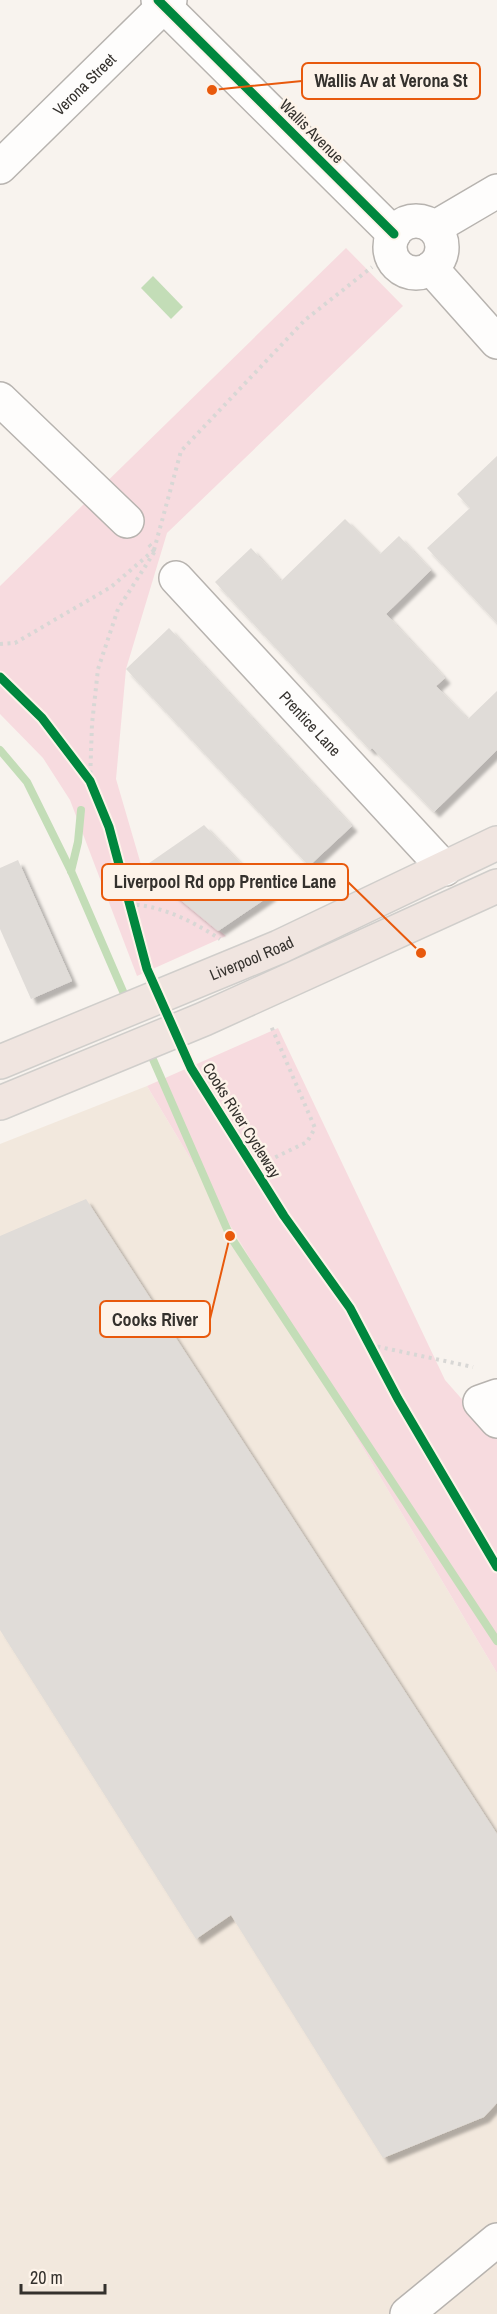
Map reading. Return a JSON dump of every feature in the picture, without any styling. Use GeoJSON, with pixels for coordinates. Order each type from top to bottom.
{"type":"FeatureCollection","features":[{"type":"Feature","properties":{"kind":"highway","name":"Liverpool Road"},"geometry":{"type":"LineString","coordinates":[[0,1062],[279,947],[497,843]]}},
{"type":"Feature","properties":{"kind":"highway"},"geometry":{"type":"LineString","coordinates":[[0,1102],[204,1019],[497,886]]}},
{"type":"Feature","properties":{"kind":"street","name":"Verona Street"},"geometry":{"type":"LineString","coordinates":[[0,167],[164,2]]}},
{"type":"Feature","properties":{"kind":"street","name":"Wallis Avenue"},"geometry":{"type":"LineString","coordinates":[[164,2],[394,234]]}},
{"type":"Feature","properties":{"kind":"street"},"geometry":{"type":"LineString","coordinates":[[434,228],[497,191]]}},
{"type":"Feature","properties":{"kind":"street"},"geometry":{"type":"LineString","coordinates":[[411,222],[428,224],[439,235],[442,251],[439,260],[431,268],[419,273],[410,272],[395,263],[391,246],[394,234],[411,222]]}},
{"type":"Feature","properties":{"kind":"street"},"geometry":{"type":"LineString","coordinates":[[431,268],[497,342]]}},
{"type":"Feature","properties":{"kind":"street"},"geometry":{"type":"LineString","coordinates":[[0,399],[127,521]]}},
{"type":"Feature","properties":{"kind":"street","name":"Prentice Lane"},"geometry":{"type":"LineString","coordinates":[[176,578],[445,869]]}},
{"type":"Feature","properties":{"kind":"street"},"geometry":{"type":"LineString","coordinates":[[407,2314],[497,2240]]}},
{"type":"Feature","properties":{"kind":"path"},"geometry":{"type":"LineString","coordinates":[[90,781],[92,724],[98,669],[118,609],[154,550],[180,451],[305,320],[372,267]]}},
{"type":"Feature","properties":{"kind":"path"},"geometry":{"type":"LineString","coordinates":[[127,521],[176,578]]}},
{"type":"Feature","properties":{"kind":"path"},"geometry":{"type":"LineString","coordinates":[[0,644],[15,643],[111,587],[154,550]]}},
{"type":"Feature","properties":{"kind":"path"},"geometry":{"type":"LineString","coordinates":[[79,767],[95,790]]}},
{"type":"Feature","properties":{"kind":"path"},"geometry":{"type":"LineString","coordinates":[[127,893],[132,915]]}},
{"type":"Feature","properties":{"kind":"path"},"geometry":{"type":"LineString","coordinates":[[129,904],[151,905],[174,914],[228,944]]}},
{"type":"Feature","properties":{"kind":"path"},"geometry":{"type":"LineString","coordinates":[[255,1167],[307,1142],[315,1128],[271,1026]]}},
{"type":"Feature","properties":{"kind":"path"},"geometry":{"type":"LineString","coordinates":[[365,1336],[372,1350],[473,1367]]}},
{"type":"Feature","properties":{"kind":"shaded area"},"geometry":{"type":"Polygon","coordinates":[[[346,248],[403,306],[167,533],[126,669],[116,779],[142,868],[226,936],[137,976],[70,800],[43,758],[0,714],[0,586],[346,248]]]}},
{"type":"Feature","properties":{"kind":"shaded area"},"geometry":{"type":"Polygon","coordinates":[[[153,276],[183,307],[171,319],[141,288],[153,276]]]}},
{"type":"Feature","properties":{"kind":"shaded area"},"geometry":{"type":"Polygon","coordinates":[[[278,1028],[445,1380],[497,1439],[497,1673],[147,1086],[278,1028]]]}},
{"type":"Feature","properties":{"kind":"shaded area"},"geometry":{"type":"Polygon","coordinates":[[[147,1086],[497,1673],[497,2314],[0,2314],[0,1144],[147,1086]]]}},
{"type":"Feature","properties":{"kind":"building"},"geometry":{"type":"Polygon","coordinates":[[[497,456],[497,623],[427,548],[470,508],[457,494],[497,456]]]}},
{"type":"Feature","properties":{"kind":"building"},"geometry":{"type":"Polygon","coordinates":[[[345,519],[380,554],[399,536],[431,570],[386,614],[445,678],[436,686],[468,719],[497,691],[497,750],[434,812],[372,748],[370,750],[215,582],[251,548],[281,581],[345,519]]]}},
{"type":"Feature","properties":{"kind":"building"},"geometry":{"type":"Polygon","coordinates":[[[169,628],[352,826],[309,866],[126,669],[169,628]]]}},
{"type":"Feature","properties":{"kind":"building"},"geometry":{"type":"Polygon","coordinates":[[[204,825],[271,895],[218,931],[142,868],[204,825]]]}},
{"type":"Feature","properties":{"kind":"building"},"geometry":{"type":"Polygon","coordinates":[[[18,860],[72,981],[31,999],[0,929],[0,868],[18,860]]]}},
{"type":"Feature","properties":{"kind":"building"},"geometry":{"type":"Polygon","coordinates":[[[86,1199],[497,1834],[497,2103],[484,2117],[383,2158],[231,1915],[196,1939],[0,1630],[0,1236],[86,1199]]]}},
{"type":"Feature","properties":{"kind":"waterway"},"geometry":{"type":"LineString","coordinates":[[0,750],[27,782],[71,871],[128,1003]]}},
{"type":"Feature","properties":{"kind":"waterway"},"geometry":{"type":"LineString","coordinates":[[71,871],[78,842],[81,810]]}},
{"type":"Feature","properties":{"kind":"waterway"},"geometry":{"type":"LineString","coordinates":[[148,1048],[230,1236],[497,1641]]}},
{"type":"Feature","properties":{"kind":"cycle path"},"geometry":{"type":"LineString","coordinates":[[158,0],[394,234]]}},
{"type":"Feature","properties":{"kind":"cycle path","name":"Cooks River Cycleway"},"geometry":{"type":"LineString","coordinates":[[0,677],[42,718],[90,781],[109,827],[147,969],[191,1068],[284,1216],[350,1308],[398,1399],[497,1567]]}},
{"type":"Feature","properties":{"kind":"place","name":"Wallis Av at Verona St"},"geometry":{"type":"Point","coordinates":[212,90]}},
{"type":"Feature","properties":{"kind":"place","name":"Liverpool Rd opp Prentice Lane"},"geometry":{"type":"Point","coordinates":[421,953]}},
{"type":"Feature","properties":{"kind":"place","name":"Cooks River"},"geometry":{"type":"Point","coordinates":[230,1236]}}]}
